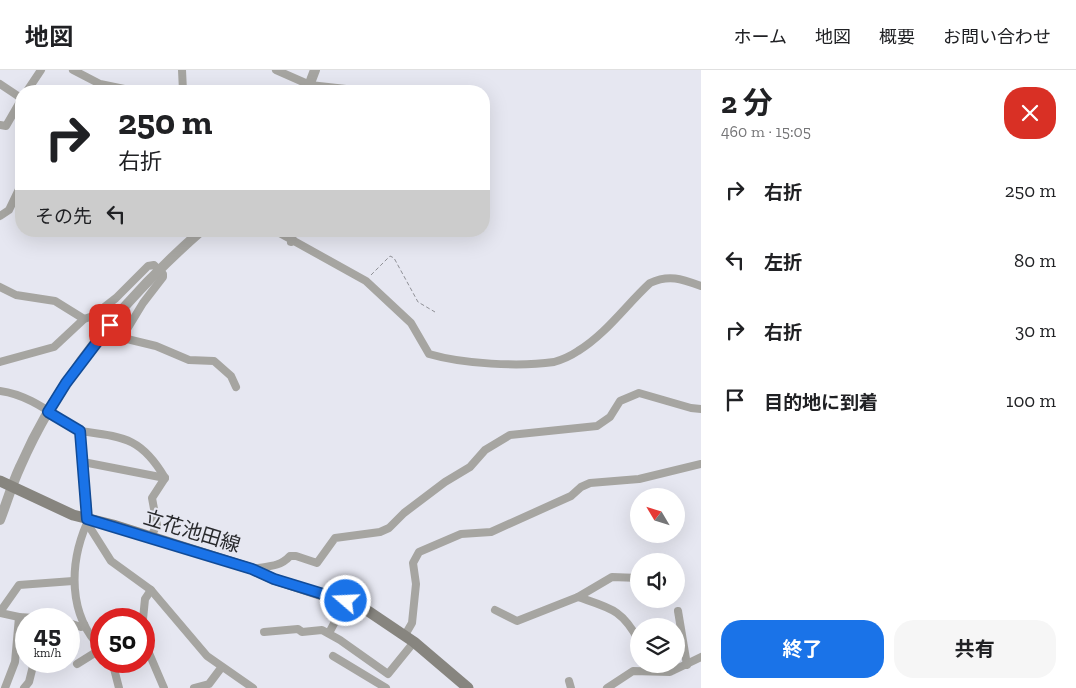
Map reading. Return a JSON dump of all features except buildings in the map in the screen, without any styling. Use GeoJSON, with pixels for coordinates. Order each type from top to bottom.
{"type":"FeatureCollection","features":[{"type":"Feature","properties":{"kind":"main road","name":"立花池田線"},"geometry":{"type":"LineString","coordinates":[[0,481],[87,521],[252,569],[274,579],[346,601],[365,609],[409,638],[467,688]]}},
{"type":"Feature","properties":{"kind":"street"},"geometry":{"type":"LineString","coordinates":[[31,85],[41,70]]}},
{"type":"Feature","properties":{"kind":"street"},"geometry":{"type":"LineString","coordinates":[[73,70],[105,85]]}},
{"type":"Feature","properties":{"kind":"street"},"geometry":{"type":"LineString","coordinates":[[182,70],[183,85]]}},
{"type":"Feature","properties":{"kind":"street"},"geometry":{"type":"LineString","coordinates":[[276,70],[303,85]]}},
{"type":"Feature","properties":{"kind":"street"},"geometry":{"type":"LineString","coordinates":[[309,85],[314,70]]}},
{"type":"Feature","properties":{"kind":"street"},"geometry":{"type":"LineString","coordinates":[[0,84],[15,95]]}},
{"type":"Feature","properties":{"kind":"street"},"geometry":{"type":"LineString","coordinates":[[0,125],[6,126],[15,110]]}},
{"type":"Feature","properties":{"kind":"street"},"geometry":{"type":"LineString","coordinates":[[0,216],[9,210],[15,198]]}},
{"type":"Feature","properties":{"kind":"street"},"geometry":{"type":"LineString","coordinates":[[0,520],[20,466],[48,412],[90,349],[159,269],[194,237]]}},
{"type":"Feature","properties":{"kind":"street"},"geometry":{"type":"LineString","coordinates":[[284,237],[366,281],[411,323],[429,354],[447,360],[496,363],[555,362],[578,351],[596,338],[650,283],[661,278],[677,277],[701,286]]}},
{"type":"Feature","properties":{"kind":"street"},"geometry":{"type":"LineString","coordinates":[[291,242],[292,237]]}},
{"type":"Feature","properties":{"kind":"street"},"geometry":{"type":"LineString","coordinates":[[0,362],[54,347],[84,319],[93,316],[116,298],[151,264],[159,269],[163,277],[143,303],[126,331],[127,339],[156,346],[189,360],[214,361],[231,376],[236,387]]}},
{"type":"Feature","properties":{"kind":"street"},"geometry":{"type":"LineString","coordinates":[[0,287],[16,295],[55,301],[84,319]]}},
{"type":"Feature","properties":{"kind":"street"},"geometry":{"type":"LineString","coordinates":[[0,391],[30,399],[80,431],[123,438],[136,444],[158,465],[165,478]]}},
{"type":"Feature","properties":{"kind":"street"},"geometry":{"type":"LineString","coordinates":[[252,569],[276,566],[283,563],[290,556],[296,556],[317,564],[335,538],[380,532],[390,528],[404,513],[470,466],[485,450],[510,435],[597,426],[610,417],[620,401],[639,393],[691,408],[701,409]]}},
{"type":"Feature","properties":{"kind":"street"},"geometry":{"type":"LineString","coordinates":[[80,431],[87,521],[73,581],[76,602],[90,635]]}},
{"type":"Feature","properties":{"kind":"street"},"geometry":{"type":"LineString","coordinates":[[83,462],[165,478]]}},
{"type":"Feature","properties":{"kind":"street"},"geometry":{"type":"LineString","coordinates":[[264,632],[298,629],[302,632],[322,630],[388,674],[409,638],[416,584],[413,563],[419,552],[461,534],[491,532],[571,496],[581,487],[590,484],[639,479],[701,464]]}},
{"type":"Feature","properties":{"kind":"street"},"geometry":{"type":"LineString","coordinates":[[150,538],[157,525],[152,498],[165,478]]}},
{"type":"Feature","properties":{"kind":"street"},"geometry":{"type":"LineString","coordinates":[[87,521],[111,561],[151,590],[191,639],[221,668],[253,688]]}},
{"type":"Feature","properties":{"kind":"street"},"geometry":{"type":"LineString","coordinates":[[495,610],[517,621],[578,597],[612,577],[630,578]]}},
{"type":"Feature","properties":{"kind":"street"},"geometry":{"type":"LineString","coordinates":[[15,616],[0,612],[19,585],[73,581]]}},
{"type":"Feature","properties":{"kind":"street"},"geometry":{"type":"LineString","coordinates":[[144,608],[144,599],[151,590]]}},
{"type":"Feature","properties":{"kind":"street"},"geometry":{"type":"LineString","coordinates":[[578,597],[614,610],[623,617],[630,628]]}},
{"type":"Feature","properties":{"kind":"street"},"geometry":{"type":"LineString","coordinates":[[329,634],[346,601]]}},
{"type":"Feature","properties":{"kind":"street"},"geometry":{"type":"LineString","coordinates":[[678,611],[687,665],[701,657]]}},
{"type":"Feature","properties":{"kind":"street"},"geometry":{"type":"LineString","coordinates":[[80,627],[84,624]]}},
{"type":"Feature","properties":{"kind":"street"},"geometry":{"type":"LineString","coordinates":[[5,688],[15,662],[13,660],[15,646]]}},
{"type":"Feature","properties":{"kind":"street"},"geometry":{"type":"LineString","coordinates":[[333,656],[386,688]]}},
{"type":"Feature","properties":{"kind":"street"},"geometry":{"type":"LineString","coordinates":[[360,672],[369,660]]}},
{"type":"Feature","properties":{"kind":"street"},"geometry":{"type":"LineString","coordinates":[[155,667],[164,688]]}},
{"type":"Feature","properties":{"kind":"street"},"geometry":{"type":"LineString","coordinates":[[194,688],[209,684],[221,668]]}},
{"type":"Feature","properties":{"kind":"street"},"geometry":{"type":"LineString","coordinates":[[24,688],[31,673]]}},
{"type":"Feature","properties":{"kind":"street"},"geometry":{"type":"LineString","coordinates":[[115,673],[119,688]]}},
{"type":"Feature","properties":{"kind":"street"},"geometry":{"type":"LineString","coordinates":[[608,688],[630,673]]}},
{"type":"Feature","properties":{"kind":"path"},"geometry":{"type":"LineString","coordinates":[[366,281],[390,256],[394,258],[407,279],[418,302],[435,312]]}},
{"type":"Feature","properties":{"kind":"route"},"geometry":{"type":"LineString","coordinates":[[110,325],[90,349],[48,412],[80,431],[88,509],[87,519],[113,525],[252,569],[274,579],[346,601]]}}]}
